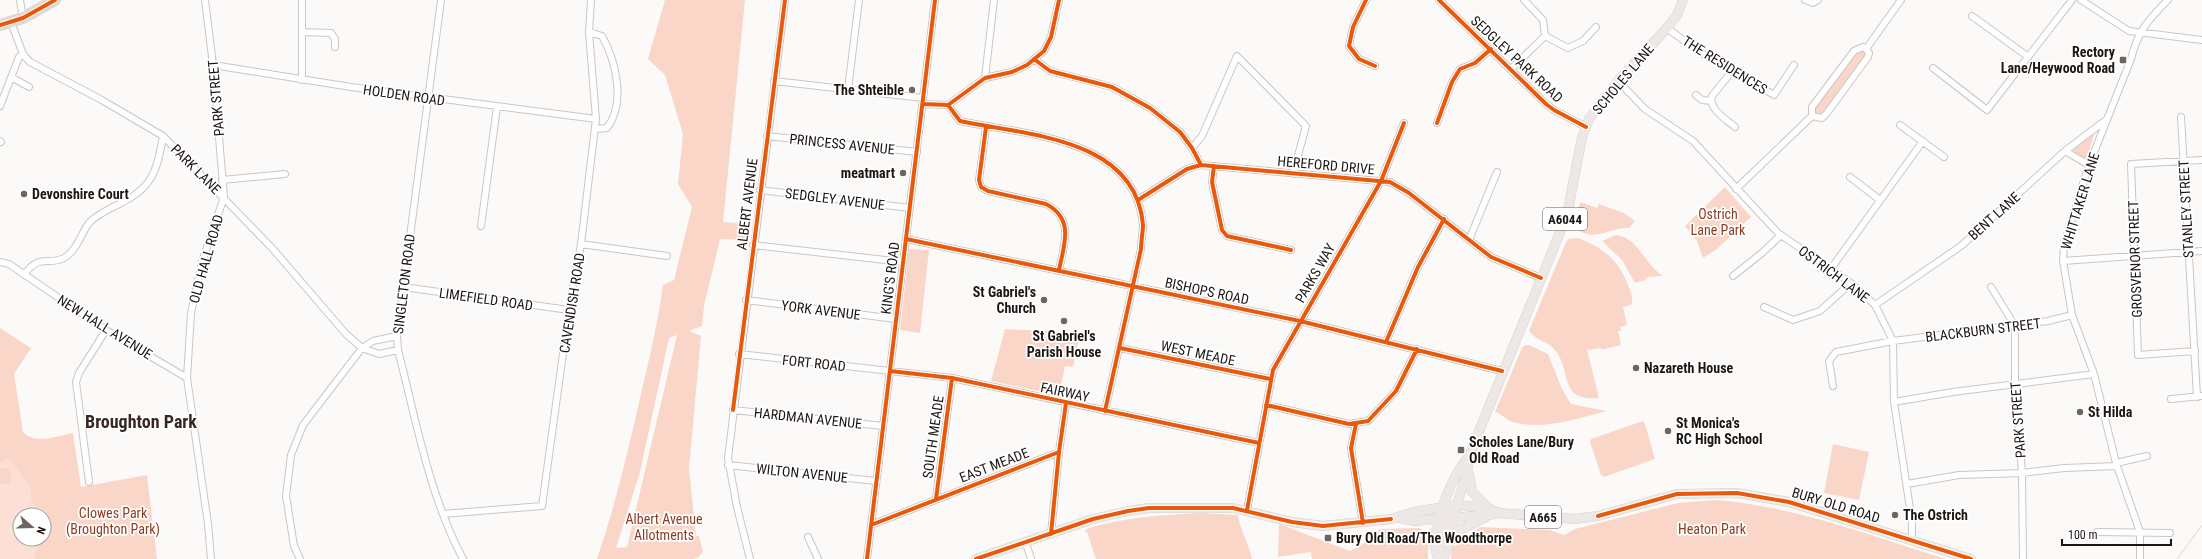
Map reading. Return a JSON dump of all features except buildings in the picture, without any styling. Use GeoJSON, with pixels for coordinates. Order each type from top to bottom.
{"type":"FeatureCollection","features":[{"type":"Feature","properties":{"kind":"highway"},"geometry":{"type":"LineString","coordinates":[[5,23],[23,18],[55,0]]}},
{"type":"Feature","properties":{"kind":"main road","name":"SCHOLES LANE"},"geometry":{"type":"LineString","coordinates":[[1443,507],[1460,466],[1468,456],[1567,215],[1586,127],[1595,109],[1677,15],[1683,0]]}},
{"type":"Feature","properties":{"kind":"main road","name":"SCHOLES LANE"},"geometry":{"type":"LineString","coordinates":[[1457,505],[1469,469],[1468,456]]}},
{"type":"Feature","properties":{"kind":"main road"},"geometry":{"type":"LineString","coordinates":[[1449,542],[1460,530],[1489,511],[1472,492],[1469,469]]}},
{"type":"Feature","properties":{"kind":"main road","name":"BURY OLD ROAD"},"geometry":{"type":"LineString","coordinates":[[976,559],[1093,519],[1128,511],[1215,507],[1247,510],[1309,525],[1336,526],[1400,518],[1414,512],[1457,505],[1489,511],[1575,519],[1598,516],[1677,494],[1696,492],[1737,493],[1789,502],[1971,559]]}},
{"type":"Feature","properties":{"kind":"main road","name":"A6044"},"geometry":{"type":"LineString","coordinates":[[1447,518],[1457,505]]}},
{"type":"Feature","properties":{"kind":"main road","name":"A6044"},"geometry":{"type":"LineString","coordinates":[[1439,558],[1449,542],[1447,518],[1443,507]]}},
{"type":"Feature","properties":{"kind":"main road","name":"BURY OLD ROAD"},"geometry":{"type":"LineString","coordinates":[[1400,518],[1414,520],[1447,518],[1489,511]]}},
{"type":"Feature","properties":{"kind":"main road"},"geometry":{"type":"LineString","coordinates":[[1439,558],[1447,518]]}},
{"type":"Feature","properties":{"kind":"street"},"geometry":{"type":"LineString","coordinates":[[23,18],[20,2],[25,0]]}},
{"type":"Feature","properties":{"kind":"street","name":"PARK STREET"},"geometry":{"type":"LineString","coordinates":[[205,0],[213,65],[224,197]]}},
{"type":"Feature","properties":{"kind":"street","name":"SINGLETON ROAD"},"geometry":{"type":"LineString","coordinates":[[441,0],[397,336],[398,350],[434,491],[451,537],[463,559]]}},
{"type":"Feature","properties":{"kind":"street","name":"CAVENDISH ROAD"},"geometry":{"type":"LineString","coordinates":[[443,514],[542,506],[569,310],[581,244],[595,130],[596,119],[589,32],[591,0]]}},
{"type":"Feature","properties":{"kind":"street","name":"ALBERT AVENUE"},"geometry":{"type":"LineString","coordinates":[[750,559],[728,465],[732,410],[785,0]]}},
{"type":"Feature","properties":{"kind":"street"},"geometry":{"type":"LineString","coordinates":[[848,89],[859,0]]}},
{"type":"Feature","properties":{"kind":"street","name":"KING'S ROAD"},"geometry":{"type":"LineString","coordinates":[[866,559],[935,0]]}},
{"type":"Feature","properties":{"kind":"street"},"geometry":{"type":"LineString","coordinates":[[985,78],[994,0]]}},
{"type":"Feature","properties":{"kind":"street"},"geometry":{"type":"LineString","coordinates":[[774,81],[848,89],[948,104],[985,78],[1012,72],[1034,59],[1044,50],[1051,37],[1059,0]]}},
{"type":"Feature","properties":{"kind":"street"},"geometry":{"type":"LineString","coordinates":[[1366,0],[1353,27],[1349,46],[1359,59],[1375,66]]}},
{"type":"Feature","properties":{"kind":"street","name":"SEDGLEY PARK ROAD"},"geometry":{"type":"LineString","coordinates":[[1439,0],[1554,110],[1586,127]]}},
{"type":"Feature","properties":{"kind":"street"},"geometry":{"type":"LineString","coordinates":[[1524,0],[1543,20],[1545,36]]}},
{"type":"Feature","properties":{"kind":"street"},"geometry":{"type":"LineString","coordinates":[[1805,0],[1813,3],[1818,0]]}},
{"type":"Feature","properties":{"kind":"street"},"geometry":{"type":"LineString","coordinates":[[1866,49],[1901,0]]}},
{"type":"Feature","properties":{"kind":"street"},"geometry":{"type":"LineString","coordinates":[[1933,68],[1987,110],[2027,56],[2072,0]]}},
{"type":"Feature","properties":{"kind":"street"},"geometry":{"type":"LineString","coordinates":[[2081,0],[2123,28],[2142,33],[2202,40]]}},
{"type":"Feature","properties":{"kind":"street","name":"WHITTAKER LANE"},"geometry":{"type":"LineString","coordinates":[[2140,559],[2140,532],[2117,465],[2094,374],[2072,315],[2063,261],[2064,244],[2089,165],[2130,59],[2135,42],[2142,33],[2145,23],[2168,0]]}},
{"type":"Feature","properties":{"kind":"street"},"geometry":{"type":"LineString","coordinates":[[302,1],[302,80]]}},
{"type":"Feature","properties":{"kind":"street"},"geometry":{"type":"LineString","coordinates":[[1972,16],[2027,56]]}},
{"type":"Feature","properties":{"kind":"street"},"geometry":{"type":"LineString","coordinates":[[0,106],[19,57],[23,54],[5,23]]}},
{"type":"Feature","properties":{"kind":"street"},"geometry":{"type":"LineString","coordinates":[[1545,36],[1568,48],[1583,41],[1596,26]]}},
{"type":"Feature","properties":{"kind":"street","name":"THE RESIDENCES"},"geometry":{"type":"LineString","coordinates":[[1667,28],[1698,51],[1774,95],[1794,65]]}},
{"type":"Feature","properties":{"kind":"street"},"geometry":{"type":"LineString","coordinates":[[302,32],[331,33],[335,39],[335,47]]}},
{"type":"Feature","properties":{"kind":"street"},"geometry":{"type":"LineString","coordinates":[[589,32],[602,36],[609,50],[618,105],[613,120],[607,128],[595,130]]}},
{"type":"Feature","properties":{"kind":"street"},"geometry":{"type":"LineString","coordinates":[[1511,69],[1545,36]]}},
{"type":"Feature","properties":{"kind":"street"},"geometry":{"type":"LineString","coordinates":[[1863,47],[1866,49],[1869,53],[1868,58],[1827,114],[1822,118],[1812,116],[1812,106],[1854,51],[1863,47]]}},
{"type":"Feature","properties":{"kind":"street"},"geometry":{"type":"LineString","coordinates":[[1438,123],[1452,82],[1460,69],[1475,63],[1491,49]]}},
{"type":"Feature","properties":{"kind":"street","name":"PARK LANE"},"geometry":{"type":"LineString","coordinates":[[23,54],[30,62],[100,99],[163,136],[272,248],[346,334],[362,348]]}},
{"type":"Feature","properties":{"kind":"street"},"geometry":{"type":"LineString","coordinates":[[1192,148],[1202,136],[1237,56],[1306,126],[1293,174]]}},
{"type":"Feature","properties":{"kind":"street"},"geometry":{"type":"LineString","coordinates":[[1034,59],[1050,71],[1112,87],[1150,108],[1180,132],[1192,148],[1201,165]]}},
{"type":"Feature","properties":{"kind":"street","name":"HOLDEN ROAD"},"geometry":{"type":"LineString","coordinates":[[213,65],[302,80],[427,98],[596,119]]}},
{"type":"Feature","properties":{"kind":"street"},"geometry":{"type":"LineString","coordinates":[[1733,70],[1712,96],[1711,101],[1714,108],[1735,127]]}},
{"type":"Feature","properties":{"kind":"street"},"geometry":{"type":"LineString","coordinates":[[12,78],[29,87]]}},
{"type":"Feature","properties":{"kind":"street","name":"OSTRICH LANE"},"geometry":{"type":"LineString","coordinates":[[1618,81],[1645,109],[1693,141],[1736,189],[1781,235],[1851,283],[1875,305],[1893,341],[1894,402],[1912,522],[1912,540]]}},
{"type":"Feature","properties":{"kind":"street"},"geometry":{"type":"LineString","coordinates":[[1696,95],[1702,100],[1711,101]]}},
{"type":"Feature","properties":{"kind":"street"},"geometry":{"type":"LineString","coordinates":[[948,104],[960,121],[986,127],[1009,130],[1084,148],[1107,161],[1130,186],[1138,200],[1143,225],[1141,249],[1105,411]]}},
{"type":"Feature","properties":{"kind":"street"},"geometry":{"type":"LineString","coordinates":[[481,226],[497,107]]}},
{"type":"Feature","properties":{"kind":"street"},"geometry":{"type":"LineString","coordinates":[[1736,189],[1812,116]]}},
{"type":"Feature","properties":{"kind":"street","name":"STANLEY STREET"},"geometry":{"type":"LineString","coordinates":[[2181,118],[2195,351],[2200,396]]}},
{"type":"Feature","properties":{"kind":"street","name":"BENT LANE"},"geometry":{"type":"LineString","coordinates":[[1875,305],[1961,246],[2065,151],[2107,120]]}},
{"type":"Feature","properties":{"kind":"street","name":"PARKS WAY"},"geometry":{"type":"LineString","coordinates":[[1247,510],[1270,379],[1277,360],[1381,181],[1404,123]]}},
{"type":"Feature","properties":{"kind":"street"},"geometry":{"type":"LineString","coordinates":[[1900,125],[1944,157]]}},
{"type":"Feature","properties":{"kind":"street"},"geometry":{"type":"LineString","coordinates":[[986,127],[979,180],[981,187],[988,191],[1046,204],[1053,208],[1063,218],[1066,233],[1059,270]]}},
{"type":"Feature","properties":{"kind":"street"},"geometry":{"type":"LineString","coordinates":[[24,274],[34,263],[64,258],[72,251],[90,222],[100,214],[131,199],[143,190],[149,182],[159,160],[163,136]]}},
{"type":"Feature","properties":{"kind":"street","name":"PRINCESS AVENUE"},"geometry":{"type":"LineString","coordinates":[[767,136],[917,152]]}},
{"type":"Feature","properties":{"kind":"street"},"geometry":{"type":"LineString","coordinates":[[1830,270],[1923,141]]}},
{"type":"Feature","properties":{"kind":"street"},"geometry":{"type":"LineString","coordinates":[[2065,151],[2089,165]]}},
{"type":"Feature","properties":{"kind":"street"},"geometry":{"type":"LineString","coordinates":[[2184,162],[2202,160]]}},
{"type":"Feature","properties":{"kind":"street","name":"GROSVENOR STREET"},"geometry":{"type":"LineString","coordinates":[[2184,162],[2131,164],[2138,355],[2195,351]]}},
{"type":"Feature","properties":{"kind":"street","name":"HEREFORD DRIVE"},"geometry":{"type":"LineString","coordinates":[[1138,200],[1187,169],[1201,165],[1381,181],[1399,186],[1444,219],[1491,257],[1541,278]]}},
{"type":"Feature","properties":{"kind":"street"},"geometry":{"type":"LineString","coordinates":[[1214,166],[1212,182],[1222,230],[1227,236],[1291,250]]}},
{"type":"Feature","properties":{"kind":"street"},"geometry":{"type":"LineString","coordinates":[[1469,240],[1497,172]]}},
{"type":"Feature","properties":{"kind":"street"},"geometry":{"type":"LineString","coordinates":[[222,180],[285,174]]}},
{"type":"Feature","properties":{"kind":"street"},"geometry":{"type":"LineString","coordinates":[[1850,177],[1880,200]]}},
{"type":"Feature","properties":{"kind":"street","name":"SEDGLEY AVENUE"},"geometry":{"type":"LineString","coordinates":[[760,190],[910,208]]}},
{"type":"Feature","properties":{"kind":"street","name":"OLD HALL ROAD"},"geometry":{"type":"LineString","coordinates":[[211,559],[208,524],[188,378],[191,313],[202,262],[224,197]]}},
{"type":"Feature","properties":{"kind":"street"},"geometry":{"type":"LineString","coordinates":[[1386,342],[1418,267],[1444,219]]}},
{"type":"Feature","properties":{"kind":"street"},"geometry":{"type":"LineString","coordinates":[[1733,276],[1762,253],[1781,235]]}},
{"type":"Feature","properties":{"kind":"street","name":"BISHOPS ROAD"},"geometry":{"type":"LineString","coordinates":[[906,239],[1300,321],[1502,371]]}},
{"type":"Feature","properties":{"kind":"street"},"geometry":{"type":"LineString","coordinates":[[581,244],[668,256]]}},
{"type":"Feature","properties":{"kind":"street"},"geometry":{"type":"LineString","coordinates":[[753,245],[903,262]]}},
{"type":"Feature","properties":{"kind":"street"},"geometry":{"type":"LineString","coordinates":[[2063,261],[2202,251]]}},
{"type":"Feature","properties":{"kind":"street","name":"NEW HALL AVENUE"},"geometry":{"type":"LineString","coordinates":[[0,262],[24,274],[106,330],[188,378]]}},
{"type":"Feature","properties":{"kind":"street"},"geometry":{"type":"LineString","coordinates":[[1764,307],[1793,320],[1820,311],[1851,283]]}},
{"type":"Feature","properties":{"kind":"street","name":"LIMEFIELD ROAD"},"geometry":{"type":"LineString","coordinates":[[403,287],[569,310]]}},
{"type":"Feature","properties":{"kind":"street"},"geometry":{"type":"LineString","coordinates":[[1991,287],[2015,326]]}},
{"type":"Feature","properties":{"kind":"street","name":"YORK AVENUE"},"geometry":{"type":"LineString","coordinates":[[746,300],[896,319]]}},
{"type":"Feature","properties":{"kind":"street","name":"BLACKBURN STREET"},"geometry":{"type":"LineString","coordinates":[[1833,386],[1829,361],[1836,352],[1893,341],[2048,321],[2072,315]]}},
{"type":"Feature","properties":{"kind":"street","name":"PARK STREET"},"geometry":{"type":"LineString","coordinates":[[2015,326],[2015,385],[2022,473],[2023,559]]}},
{"type":"Feature","properties":{"kind":"street"},"geometry":{"type":"LineString","coordinates":[[89,482],[76,382],[79,373],[106,330]]}},
{"type":"Feature","properties":{"kind":"street"},"geometry":{"type":"LineString","coordinates":[[300,559],[294,546],[286,496],[291,455],[303,425],[362,348],[373,341],[397,336]]}},
{"type":"Feature","properties":{"kind":"street"},"geometry":{"type":"LineString","coordinates":[[362,348],[379,354],[398,350]]}},
{"type":"Feature","properties":{"kind":"street","name":"WEST MEADE"},"geometry":{"type":"LineString","coordinates":[[1120,348],[1270,379]]}},
{"type":"Feature","properties":{"kind":"street"},"geometry":{"type":"LineString","coordinates":[[1266,405],[1349,424],[1368,421],[1396,391],[1417,349]]}},
{"type":"Feature","properties":{"kind":"street","name":"FORT ROAD"},"geometry":{"type":"LineString","coordinates":[[739,354],[890,371]]}},
{"type":"Feature","properties":{"kind":"street","name":"FAIRWAY"},"geometry":{"type":"LineString","coordinates":[[890,371],[952,378],[1259,443]]}},
{"type":"Feature","properties":{"kind":"street"},"geometry":{"type":"LineString","coordinates":[[1894,402],[1952,392],[2094,374]]}},
{"type":"Feature","properties":{"kind":"street","name":"SOUTH MEADE"},"geometry":{"type":"LineString","coordinates":[[936,499],[952,378]]}},
{"type":"Feature","properties":{"kind":"street"},"geometry":{"type":"LineString","coordinates":[[2171,399],[2200,396]]}},
{"type":"Feature","properties":{"kind":"street"},"geometry":{"type":"LineString","coordinates":[[1051,534],[1059,452],[1066,403]]}},
{"type":"Feature","properties":{"kind":"street","name":"HARDMAN AVENUE"},"geometry":{"type":"LineString","coordinates":[[732,410],[883,426]]}},
{"type":"Feature","properties":{"kind":"street"},"geometry":{"type":"LineString","coordinates":[[1356,424],[1351,448],[1363,523]]}},
{"type":"Feature","properties":{"kind":"street","name":"EAST MEADE"},"geometry":{"type":"LineString","coordinates":[[871,524],[1059,452]]}},
{"type":"Feature","properties":{"kind":"street"},"geometry":{"type":"LineString","coordinates":[[1907,484],[1959,475],[2022,473],[2064,468],[2117,465],[2147,456]]}},
{"type":"Feature","properties":{"kind":"street","name":"WILTON AVENUE"},"geometry":{"type":"LineString","coordinates":[[728,465],[876,481]]}},
{"type":"Feature","properties":{"kind":"street"},"geometry":{"type":"LineString","coordinates":[[2097,532],[2170,532]]}},
{"type":"Feature","properties":{"kind":"street"},"geometry":{"type":"LineString","coordinates":[[808,537],[818,559]]}},
{"type":"Feature","properties":{"kind":"street"},"geometry":{"type":"LineString","coordinates":[[1026,543],[1031,559]]}},
{"type":"Feature","properties":{"kind":"green space","name":"Albert Avenue Allotments"},"geometry":{"type":"Polygon","coordinates":[[[665,0],[745,0],[723,222],[749,224],[748,240],[720,239],[704,306],[702,326],[689,331],[701,336],[689,469],[696,536],[699,536],[703,552],[698,558],[693,559],[597,559],[604,539],[631,438],[653,342],[663,285],[674,280],[692,207],[678,184],[683,134],[665,75],[648,59],[665,0]],[[677,335],[669,338],[640,472],[616,548],[627,547],[677,335]]]}},
{"type":"Feature","properties":{"kind":"green space"},"geometry":{"type":"Polygon","coordinates":[[[1859,51],[1865,51],[1865,57],[1823,114],[1816,115],[1815,109],[1859,51]]]}},
{"type":"Feature","properties":{"kind":"green space"},"geometry":{"type":"Polygon","coordinates":[[[2093,132],[2094,135],[2086,161],[2071,149],[2093,132]]]}},
{"type":"Feature","properties":{"kind":"green space","name":"Ostrich Lane Park"},"geometry":{"type":"Polygon","coordinates":[[[1725,187],[1751,217],[1717,249],[1703,258],[1697,241],[1685,226],[1725,187]]]}},
{"type":"Feature","properties":{"kind":"green space"},"geometry":{"type":"Polygon","coordinates":[[[1580,202],[1597,208],[1599,204],[1624,213],[1635,221],[1629,228],[1621,228],[1600,234],[1594,235],[1581,232],[1574,226],[1580,202]]]}},
{"type":"Feature","properties":{"kind":"green space"},"geometry":{"type":"Polygon","coordinates":[[[1616,235],[1624,237],[1636,246],[1651,265],[1663,276],[1648,277],[1645,280],[1635,283],[1622,260],[1602,241],[1616,235]]]}},
{"type":"Feature","properties":{"kind":"green space"},"geometry":{"type":"Polygon","coordinates":[[[1578,238],[1602,250],[1615,262],[1624,276],[1632,297],[1631,305],[1623,307],[1627,325],[1620,327],[1621,331],[1618,331],[1621,345],[1601,350],[1601,348],[1587,350],[1599,398],[1586,398],[1577,395],[1571,390],[1560,357],[1554,349],[1529,331],[1566,242],[1568,239],[1578,238]]]}},
{"type":"Feature","properties":{"kind":"green space"},"geometry":{"type":"Polygon","coordinates":[[[909,249],[929,250],[920,333],[900,330],[909,249]]]}},
{"type":"Feature","properties":{"kind":"green space","name":"Clowes Park (Broughton Park)"},"geometry":{"type":"Polygon","coordinates":[[[0,328],[31,348],[14,374],[23,432],[28,436],[40,439],[73,433],[81,487],[147,475],[157,559],[0,559],[0,328]]]}},
{"type":"Feature","properties":{"kind":"green space"},"geometry":{"type":"Polygon","coordinates":[[[1005,329],[1080,333],[1073,367],[1065,366],[1059,395],[1051,385],[1046,384],[1052,394],[991,381],[1005,329]]]}},
{"type":"Feature","properties":{"kind":"green space"},"geometry":{"type":"Polygon","coordinates":[[[1525,345],[1529,345],[1548,354],[1562,389],[1571,404],[1607,411],[1572,420],[1536,425],[1513,422],[1495,412],[1522,348],[1525,345]]]}},
{"type":"Feature","properties":{"kind":"green space"},"geometry":{"type":"Polygon","coordinates":[[[1643,421],[1655,459],[1604,477],[1601,475],[1590,442],[1591,439],[1643,421]]]}},
{"type":"Feature","properties":{"kind":"green space"},"geometry":{"type":"Polygon","coordinates":[[[1833,444],[1869,452],[1859,500],[1824,493],[1833,444]]]}},
{"type":"Feature","properties":{"kind":"green space","name":"Heaton Park"},"geometry":{"type":"Polygon","coordinates":[[[1716,500],[1745,503],[1804,515],[1946,559],[1451,559],[1452,548],[1480,527],[1550,530],[1564,535],[1575,529],[1678,503],[1716,500]]]}},
{"type":"Feature","properties":{"kind":"green space"},"geometry":{"type":"Polygon","coordinates":[[[1201,513],[1238,515],[1252,559],[1096,559],[1087,532],[1085,532],[1086,529],[1129,519],[1201,513]]]}},
{"type":"Feature","properties":{"kind":"green space"},"geometry":{"type":"Polygon","coordinates":[[[1279,524],[1350,551],[1366,542],[1380,529],[1420,528],[1429,536],[1428,559],[1312,559],[1311,552],[1278,557],[1279,524]]]}},
{"type":"Feature","properties":{"kind":"shaded area"},"geometry":{"type":"Polygon","coordinates":[[[9,459],[31,487],[31,501],[37,507],[12,507],[12,547],[38,547],[34,559],[0,559],[0,484],[9,484],[11,474],[7,468],[0,467],[0,462],[9,459]]]}},
{"type":"Feature","properties":{"kind":"tram line"},"geometry":{"type":"LineString","coordinates":[[2177,559],[2202,525]]}},
{"type":"Feature","properties":{"kind":"cycle path"},"geometry":{"type":"LineString","coordinates":[[0,25],[23,18],[55,0]]}},
{"type":"Feature","properties":{"kind":"cycle path"},"geometry":{"type":"LineString","coordinates":[[733,410],[785,0]]}},
{"type":"Feature","properties":{"kind":"cycle path"},"geometry":{"type":"LineString","coordinates":[[867,559],[935,0]]}},
{"type":"Feature","properties":{"kind":"cycle path"},"geometry":{"type":"LineString","coordinates":[[923,104],[948,105],[985,78],[1012,72],[1027,65],[1044,51],[1051,37],[1059,0]]}},
{"type":"Feature","properties":{"kind":"cycle path"},"geometry":{"type":"LineString","coordinates":[[1366,0],[1353,27],[1349,46],[1359,59],[1375,66]]}},
{"type":"Feature","properties":{"kind":"cycle path"},"geometry":{"type":"LineString","coordinates":[[1439,0],[1546,104],[1554,110],[1586,127]]}},
{"type":"Feature","properties":{"kind":"cycle path"},"geometry":{"type":"LineString","coordinates":[[1437,123],[1452,82],[1460,69],[1475,63],[1491,49]]}},
{"type":"Feature","properties":{"kind":"cycle path"},"geometry":{"type":"LineString","coordinates":[[1034,59],[1050,71],[1112,87],[1150,108],[1180,132],[1192,148],[1201,165]]}},
{"type":"Feature","properties":{"kind":"cycle path"},"geometry":{"type":"LineString","coordinates":[[948,105],[960,121],[1045,137],[1073,145],[1099,157],[1121,174],[1136,196],[1143,225],[1141,249],[1105,411]]}},
{"type":"Feature","properties":{"kind":"cycle path"},"geometry":{"type":"LineString","coordinates":[[1247,510],[1273,370],[1381,181],[1404,123]]}},
{"type":"Feature","properties":{"kind":"cycle path"},"geometry":{"type":"LineString","coordinates":[[986,127],[979,180],[981,187],[988,191],[1046,204],[1055,210],[1061,217],[1065,233],[1065,242],[1059,270]]}},
{"type":"Feature","properties":{"kind":"cycle path"},"geometry":{"type":"LineString","coordinates":[[1138,200],[1187,169],[1201,165],[1390,182],[1409,193],[1491,257],[1541,278]]}},
{"type":"Feature","properties":{"kind":"cycle path"},"geometry":{"type":"LineString","coordinates":[[1214,166],[1212,182],[1222,230],[1227,236],[1291,250]]}},
{"type":"Feature","properties":{"kind":"cycle path"},"geometry":{"type":"LineString","coordinates":[[1386,342],[1418,267],[1444,219]]}},
{"type":"Feature","properties":{"kind":"cycle path"},"geometry":{"type":"LineString","coordinates":[[906,239],[1300,321],[1502,371]]}},
{"type":"Feature","properties":{"kind":"cycle path"},"geometry":{"type":"LineString","coordinates":[[1120,348],[1270,379]]}},
{"type":"Feature","properties":{"kind":"cycle path"},"geometry":{"type":"LineString","coordinates":[[1266,405],[1349,424],[1368,421],[1396,391],[1417,349]]}},
{"type":"Feature","properties":{"kind":"cycle path"},"geometry":{"type":"LineString","coordinates":[[890,371],[952,378],[1259,443]]}},
{"type":"Feature","properties":{"kind":"cycle path"},"geometry":{"type":"LineString","coordinates":[[936,499],[952,378]]}},
{"type":"Feature","properties":{"kind":"cycle path"},"geometry":{"type":"LineString","coordinates":[[1051,534],[1059,452],[1066,403]]}},
{"type":"Feature","properties":{"kind":"cycle path"},"geometry":{"type":"LineString","coordinates":[[1356,424],[1351,448],[1363,523]]}},
{"type":"Feature","properties":{"kind":"cycle path"},"geometry":{"type":"LineString","coordinates":[[871,525],[1059,452]]}},
{"type":"Feature","properties":{"kind":"cycle path"},"geometry":{"type":"LineString","coordinates":[[1598,516],[1677,494],[1737,493],[1789,502],[1971,559]]}},
{"type":"Feature","properties":{"kind":"cycle path"},"geometry":{"type":"LineString","coordinates":[[976,559],[1093,519],[1149,508],[1233,508],[1292,522],[1323,526],[1391,519]]}},
{"type":"Feature","properties":{"kind":"place","name":"Rectory Lane/Heywood Road"},"geometry":{"type":"Point","coordinates":[2123,60]}},
{"type":"Feature","properties":{"kind":"place","name":"The Shteible"},"geometry":{"type":"Point","coordinates":[912,90]}},
{"type":"Feature","properties":{"kind":"place","name":"meatmart"},"geometry":{"type":"Point","coordinates":[903,173]}},
{"type":"Feature","properties":{"kind":"place","name":"Devonshire Court"},"geometry":{"type":"Point","coordinates":[24,194]}},
{"type":"Feature","properties":{"kind":"place","name":"St Gabriel's Church"},"geometry":{"type":"Point","coordinates":[1044,300]}},
{"type":"Feature","properties":{"kind":"place","name":"St Gabriel's Parish House"},"geometry":{"type":"Point","coordinates":[1064,321]}},
{"type":"Feature","properties":{"kind":"place","name":"Nazareth House"},"geometry":{"type":"Point","coordinates":[1636,368]}},
{"type":"Feature","properties":{"kind":"place","name":"St Hilda"},"geometry":{"type":"Point","coordinates":[2080,412]}},
{"type":"Feature","properties":{"kind":"place","name":"St Monica's RC High School"},"geometry":{"type":"Point","coordinates":[1668,431]}},
{"type":"Feature","properties":{"kind":"place","name":"Scholes Lane/Bury Old Road"},"geometry":{"type":"Point","coordinates":[1461,450]}},
{"type":"Feature","properties":{"kind":"place","name":"The Ostrich"},"geometry":{"type":"Point","coordinates":[1895,515]}},
{"type":"Feature","properties":{"kind":"place","name":"Bury Old Road/The Woodthorpe"},"geometry":{"type":"Point","coordinates":[1328,538]}},
{"type":"Feature","properties":{"kind":"district","name":"Broughton Park"},"geometry":{"type":"Point","coordinates":[141,421]}}]}
